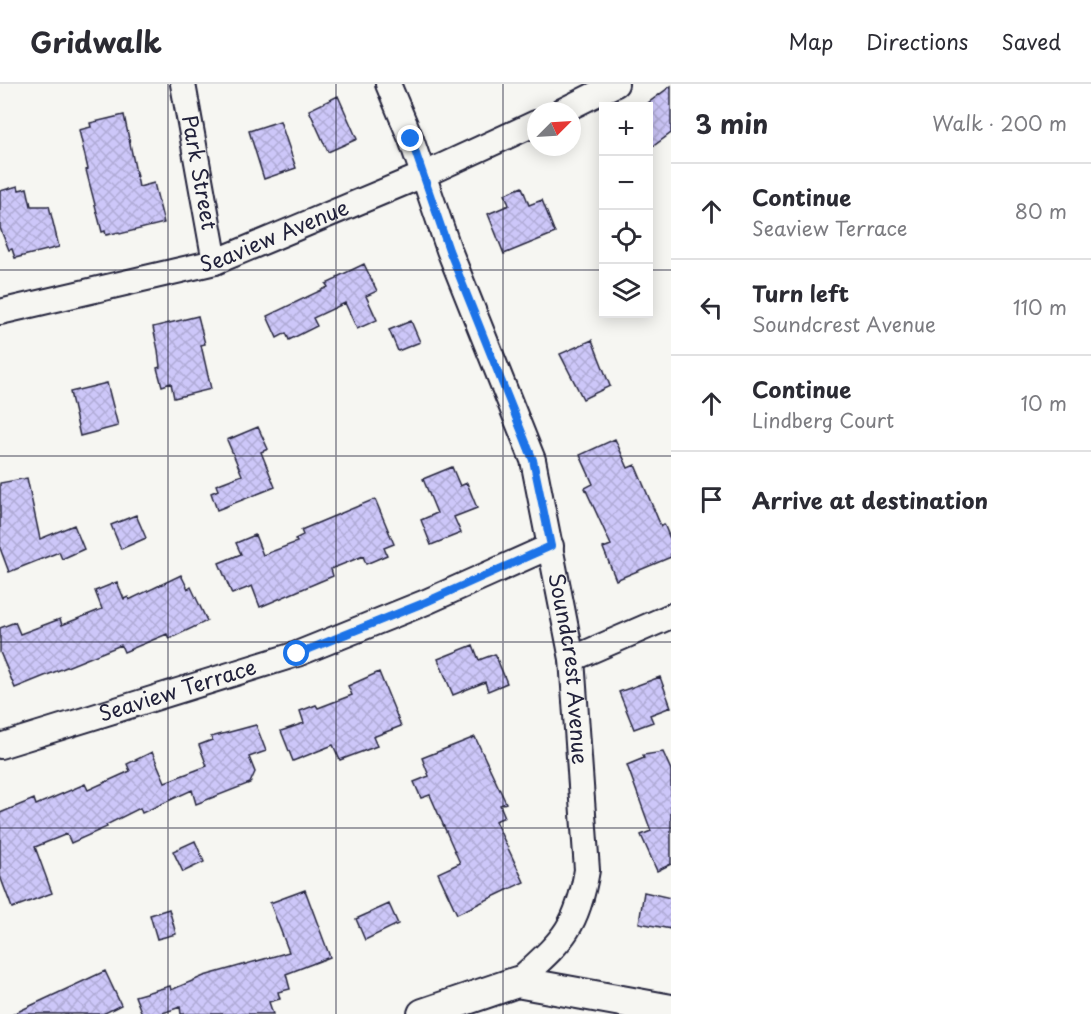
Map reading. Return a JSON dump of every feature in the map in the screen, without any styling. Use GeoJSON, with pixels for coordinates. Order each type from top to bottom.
{"type":"FeatureCollection","features":[{"type":"Feature","properties":{"kind":"main road"},"geometry":{"type":"LineString","coordinates":[[423,1014],[517,982],[671,1010]]}},
{"type":"Feature","properties":{"kind":"street","name":"Park Street"},"geometry":{"type":"LineString","coordinates":[[183,84],[215,262]]}},
{"type":"Feature","properties":{"kind":"street","name":"Soundcrest Avenue"},"geometry":{"type":"LineString","coordinates":[[388,84],[449,250],[533,460],[572,659],[587,870],[581,904],[561,940],[517,982]]}},
{"type":"Feature","properties":{"kind":"street"},"geometry":{"type":"LineString","coordinates":[[580,102],[616,84]]}},
{"type":"Feature","properties":{"kind":"street","name":"Seaview Avenue"},"geometry":{"type":"LineString","coordinates":[[0,312],[215,262],[423,175],[527,127]]}},
{"type":"Feature","properties":{"kind":"street","name":"Seaview Terrace"},"geometry":{"type":"LineString","coordinates":[[0,746],[297,654],[426,602],[551,546]]}},
{"type":"Feature","properties":{"kind":"street"},"geometry":{"type":"LineString","coordinates":[[572,659],[671,616]]}},
{"type":"Feature","properties":{"kind":"building"},"geometry":{"type":"Polygon","coordinates":[[[671,86],[671,133],[653,146],[653,102],[649,102],[671,86]]]}},
{"type":"Feature","properties":{"kind":"building"},"geometry":{"type":"Polygon","coordinates":[[[338,96],[357,139],[328,152],[309,110],[338,96]]]}},
{"type":"Feature","properties":{"kind":"building"},"geometry":{"type":"Polygon","coordinates":[[[124,115],[139,187],[154,183],[164,223],[120,234],[119,232],[106,235],[105,231],[102,232],[86,170],[88,169],[79,130],[91,127],[90,123],[124,115]]]}},
{"type":"Feature","properties":{"kind":"building"},"geometry":{"type":"Polygon","coordinates":[[[280,121],[296,168],[264,179],[249,131],[280,121]]]}},
{"type":"Feature","properties":{"kind":"building"},"geometry":{"type":"Polygon","coordinates":[[[18,186],[19,190],[27,188],[31,206],[49,206],[59,247],[15,258],[12,249],[9,250],[0,228],[0,191],[18,186]]]}},
{"type":"Feature","properties":{"kind":"building"},"geometry":{"type":"Polygon","coordinates":[[[522,187],[529,205],[542,200],[555,233],[504,254],[488,214],[509,205],[505,194],[522,187]]]}},
{"type":"Feature","properties":{"kind":"building"},"geometry":{"type":"Polygon","coordinates":[[[364,264],[377,291],[366,296],[377,320],[357,329],[345,303],[313,318],[317,326],[289,340],[286,333],[277,338],[267,316],[328,287],[326,284],[364,264]]]}},
{"type":"Feature","properties":{"kind":"building"},"geometry":{"type":"Polygon","coordinates":[[[198,316],[205,344],[201,345],[211,389],[174,398],[171,383],[162,386],[157,368],[160,367],[153,327],[198,316]]]}},
{"type":"Feature","properties":{"kind":"building"},"geometry":{"type":"Polygon","coordinates":[[[411,321],[420,342],[398,351],[389,330],[411,321]]]}},
{"type":"Feature","properties":{"kind":"building"},"geometry":{"type":"Polygon","coordinates":[[[592,340],[610,386],[583,399],[560,354],[592,340]]]}},
{"type":"Feature","properties":{"kind":"building"},"geometry":{"type":"Polygon","coordinates":[[[107,383],[118,426],[80,436],[70,392],[107,383]]]}},
{"type":"Feature","properties":{"kind":"building"},"geometry":{"type":"Polygon","coordinates":[[[258,427],[268,449],[261,452],[275,487],[217,510],[211,493],[218,490],[216,485],[242,475],[227,440],[258,427]]]}},
{"type":"Feature","properties":{"kind":"building"},"geometry":{"type":"Polygon","coordinates":[[[615,439],[628,468],[635,465],[661,526],[664,524],[671,541],[671,557],[616,580],[603,548],[611,545],[585,488],[593,484],[580,455],[615,439]]]}},
{"type":"Feature","properties":{"kind":"building"},"geometry":{"type":"Polygon","coordinates":[[[452,467],[460,486],[467,483],[477,508],[454,517],[461,533],[431,545],[421,520],[437,513],[423,479],[452,467]]]}},
{"type":"Feature","properties":{"kind":"building"},"geometry":{"type":"Polygon","coordinates":[[[27,478],[40,539],[74,525],[84,549],[62,559],[59,552],[9,572],[0,548],[0,483],[27,478]]]}},
{"type":"Feature","properties":{"kind":"building"},"geometry":{"type":"Polygon","coordinates":[[[375,499],[394,544],[384,548],[387,555],[366,564],[363,556],[331,569],[333,576],[260,607],[252,586],[232,594],[219,563],[241,554],[236,543],[255,535],[263,555],[297,542],[295,539],[303,535],[301,530],[375,499]]]}},
{"type":"Feature","properties":{"kind":"building"},"geometry":{"type":"Polygon","coordinates":[[[136,515],[146,538],[121,549],[111,525],[136,515]]]}},
{"type":"Feature","properties":{"kind":"building"},"geometry":{"type":"Polygon","coordinates":[[[181,575],[188,589],[191,587],[207,621],[169,639],[167,634],[124,652],[121,645],[15,688],[0,652],[0,628],[15,622],[20,634],[60,619],[62,625],[102,609],[95,591],[117,582],[124,599],[128,597],[129,600],[181,575]]]}},
{"type":"Feature","properties":{"kind":"building"},"geometry":{"type":"Polygon","coordinates":[[[473,645],[479,660],[495,654],[507,683],[488,691],[485,682],[453,695],[438,659],[473,645]]]}},
{"type":"Feature","properties":{"kind":"building"},"geometry":{"type":"Polygon","coordinates":[[[379,672],[401,726],[373,737],[377,746],[340,760],[333,745],[293,761],[281,731],[304,723],[300,711],[316,705],[318,708],[352,695],[348,686],[379,672]]]}},
{"type":"Feature","properties":{"kind":"building"},"geometry":{"type":"Polygon","coordinates":[[[660,677],[671,707],[650,715],[653,722],[634,729],[619,692],[660,677]]]}},
{"type":"Feature","properties":{"kind":"building"},"geometry":{"type":"Polygon","coordinates":[[[256,725],[266,751],[249,757],[255,772],[250,783],[196,804],[192,790],[142,813],[140,808],[106,825],[107,827],[71,843],[67,834],[35,847],[52,893],[12,908],[0,876],[0,813],[34,799],[36,805],[85,784],[88,790],[130,771],[127,764],[152,752],[165,782],[207,766],[199,745],[212,740],[211,737],[256,725]]]}},
{"type":"Feature","properties":{"kind":"building"},"geometry":{"type":"Polygon","coordinates":[[[475,737],[506,803],[500,805],[505,817],[495,821],[524,882],[457,914],[438,873],[460,863],[430,795],[421,798],[414,782],[429,776],[422,758],[475,737]]]}},
{"type":"Feature","properties":{"kind":"building"},"geometry":{"type":"Polygon","coordinates":[[[663,752],[671,770],[671,864],[657,871],[641,835],[651,831],[627,765],[644,758],[643,755],[663,752]]]}},
{"type":"Feature","properties":{"kind":"building"},"geometry":{"type":"Polygon","coordinates":[[[195,841],[204,862],[183,872],[173,851],[195,841]]]}},
{"type":"Feature","properties":{"kind":"building"},"geometry":{"type":"Polygon","coordinates":[[[305,890],[330,957],[286,974],[290,989],[278,992],[280,999],[269,1002],[273,1014],[181,1014],[180,1007],[160,1014],[142,1014],[135,996],[170,986],[171,990],[204,976],[289,952],[270,903],[305,890]]]}},
{"type":"Feature","properties":{"kind":"building"},"geometry":{"type":"Polygon","coordinates":[[[644,892],[671,898],[671,929],[639,923],[644,892]]]}},
{"type":"Feature","properties":{"kind":"building"},"geometry":{"type":"Polygon","coordinates":[[[389,904],[398,924],[365,940],[356,919],[389,904]]]}},
{"type":"Feature","properties":{"kind":"building"},"geometry":{"type":"Polygon","coordinates":[[[169,909],[176,934],[157,939],[150,915],[169,909]]]}},
{"type":"Feature","properties":{"kind":"building"},"geometry":{"type":"Polygon","coordinates":[[[105,971],[121,1005],[103,1014],[13,1014],[105,971]]]}},
{"type":"Feature","properties":{"kind":"route"},"geometry":{"type":"LineString","coordinates":[[297,654],[426,602],[551,546],[533,460],[507,389],[449,250],[411,139]]}}]}
